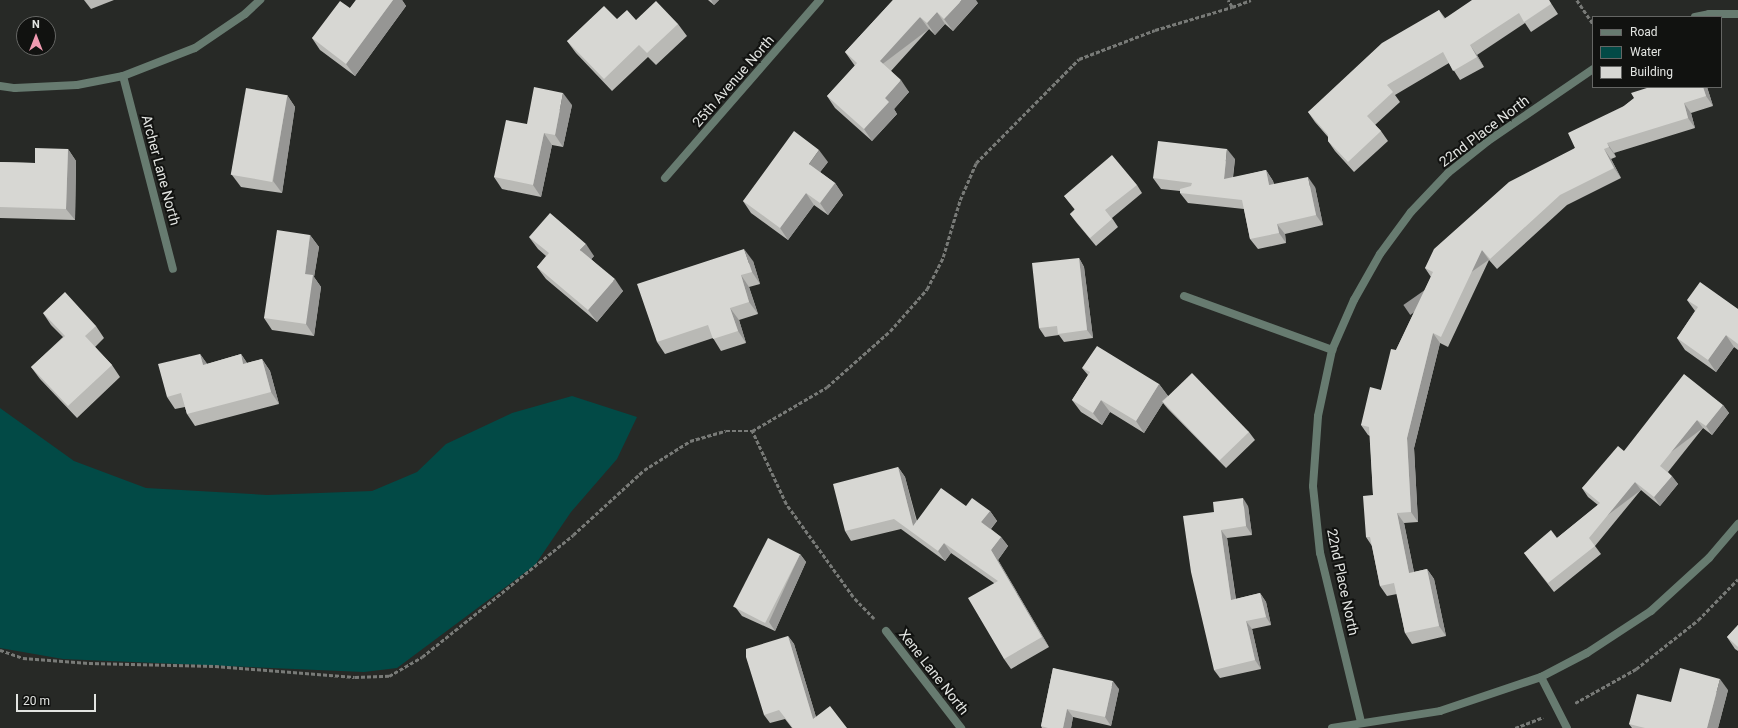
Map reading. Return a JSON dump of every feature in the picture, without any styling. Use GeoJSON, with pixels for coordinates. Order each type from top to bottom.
{"type":"FeatureCollection","features":[{"type":"Feature","properties":{"kind":"street"},"geometry":{"type":"LineString","coordinates":[[0,86],[15,88],[77,85],[123,76],[195,48],[245,14],[260,0]]}},
{"type":"Feature","properties":{"kind":"street","name":"25th Avenue North"},"geometry":{"type":"LineString","coordinates":[[665,178],[820,0]]}},
{"type":"Feature","properties":{"kind":"street"},"geometry":{"type":"LineString","coordinates":[[1700,16],[1709,14],[1738,14]]}},
{"type":"Feature","properties":{"kind":"street","name":"22nd Place North"},"geometry":{"type":"LineString","coordinates":[[1361,722],[1320,554],[1313,486],[1318,416],[1332,350],[1354,300],[1380,254],[1416,206],[1448,173],[1488,141],[1592,70]]}},
{"type":"Feature","properties":{"kind":"street","name":"Archer Lane North"},"geometry":{"type":"LineString","coordinates":[[123,76],[173,269]]}},
{"type":"Feature","properties":{"kind":"street"},"geometry":{"type":"LineString","coordinates":[[1184,296],[1332,350]]}},
{"type":"Feature","properties":{"kind":"street"},"geometry":{"type":"LineString","coordinates":[[1332,728],[1361,722],[1440,711],[1541,677],[1587,653],[1651,611],[1709,558],[1738,524]]}},
{"type":"Feature","properties":{"kind":"street","name":"Xene Lane North"},"geometry":{"type":"LineString","coordinates":[[886,631],[961,728]]}},
{"type":"Feature","properties":{"kind":"street"},"geometry":{"type":"LineString","coordinates":[[1541,677],[1567,728]]}},
{"type":"Feature","properties":{"kind":"path"},"geometry":{"type":"LineString","coordinates":[[1228,0],[1232,7]]}},
{"type":"Feature","properties":{"kind":"path"},"geometry":{"type":"LineString","coordinates":[[0,650],[23,658],[89,663],[215,666],[355,677],[389,676],[422,657],[573,535],[644,470],[690,441],[726,431],[752,431],[827,387],[890,331],[927,289],[943,257],[960,200],[976,163],[1079,59],[1155,30],[1251,0]]}},
{"type":"Feature","properties":{"kind":"path"},"geometry":{"type":"LineString","coordinates":[[1578,0],[1592,22]]}},
{"type":"Feature","properties":{"kind":"path"},"geometry":{"type":"LineString","coordinates":[[752,431],[786,504],[853,597],[886,631]]}},
{"type":"Feature","properties":{"kind":"path"},"geometry":{"type":"LineString","coordinates":[[1578,702],[1636,669],[1698,620],[1738,579]]}},
{"type":"Feature","properties":{"kind":"path"},"geometry":{"type":"LineString","coordinates":[[1515,728],[1533,722]]}},
{"type":"Feature","properties":{"kind":"water"},"geometry":{"type":"Polygon","coordinates":[[[572,396],[637,417],[617,459],[571,512],[535,565],[397,668],[364,672],[63,659],[0,648],[0,408],[74,461],[146,488],[267,495],[372,491],[417,472],[446,444],[512,413],[572,396]]]}},
{"type":"Feature","properties":{"kind":"building"},"geometry":{"type":"Polygon","coordinates":[[[356,0],[393,0],[346,64],[312,38],[340,1],[350,8],[356,0]]]}},
{"type":"Feature","properties":{"kind":"building"},"geometry":{"type":"Polygon","coordinates":[[[893,0],[962,0],[944,19],[937,12],[927,23],[920,17],[880,61],[901,80],[885,98],[889,102],[864,129],[827,96],[857,63],[845,52],[893,0]]]}},
{"type":"Feature","properties":{"kind":"building"},"geometry":{"type":"Polygon","coordinates":[[[1472,0],[1549,0],[1551,4],[1524,22],[1519,13],[1470,45],[1477,57],[1453,71],[1443,52],[1387,85],[1393,92],[1367,116],[1381,131],[1348,162],[1328,141],[1328,135],[1308,112],[1382,43],[1439,10],[1444,19],[1472,0]]]}},
{"type":"Feature","properties":{"kind":"building"},"geometry":{"type":"Polygon","coordinates":[[[656,1],[678,24],[647,53],[639,45],[604,79],[567,41],[604,6],[617,19],[627,10],[636,20],[656,1]]]}},
{"type":"Feature","properties":{"kind":"building"},"geometry":{"type":"Polygon","coordinates":[[[534,87],[563,93],[555,135],[544,133],[533,185],[494,177],[506,120],[527,124],[534,87]]]}},
{"type":"Feature","properties":{"kind":"building"},"geometry":{"type":"Polygon","coordinates":[[[246,88],[287,95],[272,182],[231,175],[246,88]]]}},
{"type":"Feature","properties":{"kind":"building"},"geometry":{"type":"Polygon","coordinates":[[[1647,88],[1703,88],[1706,96],[1684,103],[1688,118],[1607,143],[1609,147],[1604,149],[1614,168],[1560,195],[1490,259],[1482,250],[1441,337],[1433,333],[1407,438],[1411,512],[1397,513],[1409,573],[1427,569],[1439,626],[1405,633],[1394,583],[1380,586],[1370,537],[1366,537],[1363,496],[1373,495],[1369,427],[1361,425],[1370,387],[1381,390],[1391,349],[1396,350],[1433,272],[1425,268],[1434,249],[1509,182],[1575,148],[1568,133],[1624,106],[1634,98],[1631,93],[1647,88]]]}},
{"type":"Feature","properties":{"kind":"building"},"geometry":{"type":"Polygon","coordinates":[[[794,131],[819,150],[809,164],[835,183],[820,203],[806,193],[780,228],[743,201],[794,131]]]}},
{"type":"Feature","properties":{"kind":"building"},"geometry":{"type":"Polygon","coordinates":[[[1158,141],[1227,149],[1224,179],[1266,170],[1269,185],[1308,177],[1316,215],[1277,224],[1279,233],[1250,239],[1242,200],[1180,193],[1180,189],[1191,186],[1192,183],[1153,178],[1158,141]]]}},
{"type":"Feature","properties":{"kind":"building"},"geometry":{"type":"Polygon","coordinates":[[[35,148],[68,149],[66,209],[0,207],[0,162],[35,163],[35,148]]]}},
{"type":"Feature","properties":{"kind":"building"},"geometry":{"type":"Polygon","coordinates":[[[1112,155],[1137,185],[1105,210],[1112,219],[1090,238],[1070,214],[1075,209],[1064,196],[1112,155]]]}},
{"type":"Feature","properties":{"kind":"building"},"geometry":{"type":"Polygon","coordinates":[[[550,213],[586,244],[580,250],[615,279],[588,310],[537,267],[549,253],[529,237],[550,213]]]}},
{"type":"Feature","properties":{"kind":"building"},"geometry":{"type":"Polygon","coordinates":[[[277,230],[310,235],[305,274],[313,275],[306,324],[264,318],[277,230]]]}},
{"type":"Feature","properties":{"kind":"building"},"geometry":{"type":"Polygon","coordinates":[[[744,249],[752,272],[741,275],[749,302],[730,308],[738,331],[713,339],[708,325],[657,342],[637,284],[744,249]]]}},
{"type":"Feature","properties":{"kind":"building"},"geometry":{"type":"Polygon","coordinates":[[[1079,258],[1087,330],[1058,334],[1057,326],[1039,328],[1032,263],[1079,258]]]}},
{"type":"Feature","properties":{"kind":"building"},"geometry":{"type":"Polygon","coordinates":[[[1700,282],[1738,309],[1738,344],[1726,335],[1708,360],[1677,338],[1698,307],[1687,300],[1700,282]]]}},
{"type":"Feature","properties":{"kind":"building"},"geometry":{"type":"Polygon","coordinates":[[[65,292],[96,326],[85,336],[112,365],[68,406],[31,367],[65,336],[43,313],[65,292]]]}},
{"type":"Feature","properties":{"kind":"building"},"geometry":{"type":"Polygon","coordinates":[[[1097,346],[1159,384],[1136,421],[1101,400],[1093,413],[1072,400],[1090,372],[1082,368],[1097,346]]]}},
{"type":"Feature","properties":{"kind":"building"},"geometry":{"type":"Polygon","coordinates":[[[200,354],[203,365],[241,354],[243,364],[262,359],[271,392],[187,414],[181,393],[167,397],[158,364],[200,354]]]}},
{"type":"Feature","properties":{"kind":"building"},"geometry":{"type":"Polygon","coordinates":[[[1192,373],[1249,432],[1219,460],[1163,401],[1192,373]]]}},
{"type":"Feature","properties":{"kind":"building"},"geometry":{"type":"Polygon","coordinates":[[[1684,374],[1723,405],[1706,426],[1697,420],[1660,466],[1672,476],[1654,497],[1635,482],[1589,538],[1595,546],[1548,583],[1524,553],[1551,530],[1557,538],[1600,503],[1582,488],[1618,446],[1624,451],[1684,374]]]}},
{"type":"Feature","properties":{"kind":"building"},"geometry":{"type":"Polygon","coordinates":[[[898,467],[913,526],[941,488],[966,506],[972,498],[990,511],[981,522],[1001,537],[991,550],[1042,637],[1004,659],[968,598],[998,581],[944,543],[938,551],[894,519],[845,531],[833,484],[898,467]]]}},
{"type":"Feature","properties":{"kind":"building"},"geometry":{"type":"Polygon","coordinates":[[[1243,498],[1246,526],[1221,530],[1231,600],[1260,593],[1266,617],[1246,621],[1255,660],[1214,670],[1191,572],[1183,516],[1214,512],[1213,502],[1243,498]]]}},
{"type":"Feature","properties":{"kind":"building"},"geometry":{"type":"Polygon","coordinates":[[[768,538],[800,554],[765,623],[733,607],[768,538]]]}},
{"type":"Feature","properties":{"kind":"building"},"geometry":{"type":"Polygon","coordinates":[[[1738,625],[1738,647],[1727,637],[1738,625]]]}},
{"type":"Feature","properties":{"kind":"building"},"geometry":{"type":"Polygon","coordinates":[[[788,636],[813,719],[830,706],[847,728],[793,728],[779,710],[764,715],[746,657],[746,649],[788,636]]]}},
{"type":"Feature","properties":{"kind":"building"},"geometry":{"type":"Polygon","coordinates":[[[1053,668],[1113,681],[1105,717],[1067,709],[1063,728],[1048,728],[1041,726],[1053,668]]]}},
{"type":"Feature","properties":{"kind":"building"},"geometry":{"type":"Polygon","coordinates":[[[1680,668],[1720,679],[1707,728],[1645,728],[1629,724],[1637,694],[1671,702],[1680,668]]]}}]}
